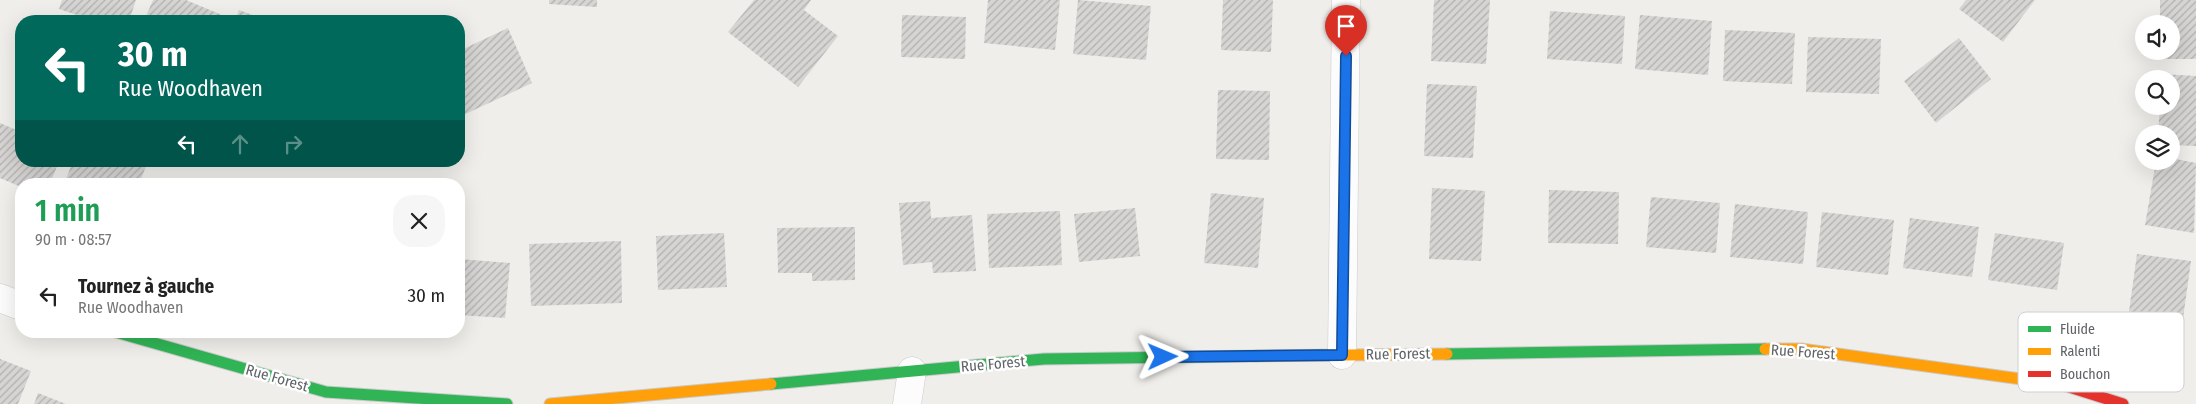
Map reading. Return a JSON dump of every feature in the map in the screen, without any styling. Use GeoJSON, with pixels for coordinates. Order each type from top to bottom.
{"type":"FeatureCollection","features":[{"type":"Feature","properties":{"kind":"street"},"geometry":{"type":"LineString","coordinates":[[1342,355],[1346,0]]}},
{"type":"Feature","properties":{"kind":"street"},"geometry":{"type":"LineString","coordinates":[[0,298],[15,304]]}},
{"type":"Feature","properties":{"kind":"street","name":"Rue Forest"},"geometry":{"type":"LineString","coordinates":[[137,338],[326,392],[507,404]]}},
{"type":"Feature","properties":{"kind":"street","name":"Rue Forest"},"geometry":{"type":"LineString","coordinates":[[550,404],[1044,359],[1801,349],[2018,378]]}},
{"type":"Feature","properties":{"kind":"street"},"geometry":{"type":"LineString","coordinates":[[907,404],[912,371]]}},
{"type":"Feature","properties":{"kind":"street","name":"Rue Forest"},"geometry":{"type":"LineString","coordinates":[[2087,392],[2122,404]]}},
{"type":"Feature","properties":{"kind":"building"},"geometry":{"type":"Polygon","coordinates":[[[62,0],[136,0],[131,15],[77,15],[59,9],[62,0]]]}},
{"type":"Feature","properties":{"kind":"building"},"geometry":{"type":"Polygon","coordinates":[[[153,0],[186,0],[222,15],[147,15],[153,0]]]}},
{"type":"Feature","properties":{"kind":"building"},"geometry":{"type":"Polygon","coordinates":[[[549,0],[597,0],[597,7],[549,4],[549,0]]]}},
{"type":"Feature","properties":{"kind":"building"},"geometry":{"type":"Polygon","coordinates":[[[754,0],[811,0],[804,10],[838,36],[798,87],[728,32],[754,0]]]}},
{"type":"Feature","properties":{"kind":"building"},"geometry":{"type":"Polygon","coordinates":[[[988,0],[1060,0],[1055,50],[984,43],[988,0]]]}},
{"type":"Feature","properties":{"kind":"building"},"geometry":{"type":"Polygon","coordinates":[[[1078,0],[1151,6],[1146,60],[1073,54],[1078,0]]]}},
{"type":"Feature","properties":{"kind":"building"},"geometry":{"type":"Polygon","coordinates":[[[1223,0],[1273,0],[1271,52],[1221,50],[1223,0]]]}},
{"type":"Feature","properties":{"kind":"building"},"geometry":{"type":"Polygon","coordinates":[[[1434,0],[1490,0],[1486,64],[1431,61],[1434,0]]]}},
{"type":"Feature","properties":{"kind":"building"},"geometry":{"type":"Polygon","coordinates":[[[1966,0],[2035,0],[2003,42],[1959,9],[1966,0]]]}},
{"type":"Feature","properties":{"kind":"building"},"geometry":{"type":"Polygon","coordinates":[[[2160,0],[2196,0],[2196,59],[2180,59],[2180,15],[2160,15],[2160,0]]]}},
{"type":"Feature","properties":{"kind":"building"},"geometry":{"type":"Polygon","coordinates":[[[239,10],[253,15],[237,15],[239,10]]]}},
{"type":"Feature","properties":{"kind":"building"},"geometry":{"type":"Polygon","coordinates":[[[1550,11],[1625,16],[1622,64],[1547,59],[1550,11]]]}},
{"type":"Feature","properties":{"kind":"building"},"geometry":{"type":"Polygon","coordinates":[[[902,15],[966,17],[965,59],[901,57],[902,15]]]}},
{"type":"Feature","properties":{"kind":"building"},"geometry":{"type":"Polygon","coordinates":[[[1640,15],[1712,21],[1708,75],[1635,69],[1640,15]]]}},
{"type":"Feature","properties":{"kind":"building"},"geometry":{"type":"Polygon","coordinates":[[[508,28],[532,83],[465,114],[465,48],[508,28]]]}},
{"type":"Feature","properties":{"kind":"building"},"geometry":{"type":"Polygon","coordinates":[[[1725,30],[1795,33],[1792,84],[1723,81],[1725,30]]]}},
{"type":"Feature","properties":{"kind":"building"},"geometry":{"type":"Polygon","coordinates":[[[1808,37],[1881,39],[1879,94],[1806,92],[1808,37]]]}},
{"type":"Feature","properties":{"kind":"building"},"geometry":{"type":"Polygon","coordinates":[[[1959,38],[1991,79],[1936,123],[1904,81],[1959,38]]]}},
{"type":"Feature","properties":{"kind":"building"},"geometry":{"type":"Polygon","coordinates":[[[2180,75],[2196,76],[2196,146],[2180,145],[2180,125],[2159,125],[2159,115],[2180,115],[2180,75]]]}},
{"type":"Feature","properties":{"kind":"building"},"geometry":{"type":"Polygon","coordinates":[[[1427,84],[1477,86],[1473,158],[1424,156],[1427,84]]]}},
{"type":"Feature","properties":{"kind":"building"},"geometry":{"type":"Polygon","coordinates":[[[1218,90],[1270,91],[1269,160],[1216,159],[1218,90]]]}},
{"type":"Feature","properties":{"kind":"building"},"geometry":{"type":"Polygon","coordinates":[[[0,123],[15,129],[15,167],[57,167],[52,178],[15,178],[15,184],[0,178],[0,123]]]}},
{"type":"Feature","properties":{"kind":"building"},"geometry":{"type":"Polygon","coordinates":[[[2180,160],[2196,163],[2194,233],[2145,225],[2154,170],[2180,170],[2180,160]]]}},
{"type":"Feature","properties":{"kind":"building"},"geometry":{"type":"Polygon","coordinates":[[[71,167],[146,167],[141,178],[66,178],[71,167]]]}},
{"type":"Feature","properties":{"kind":"building"},"geometry":{"type":"Polygon","coordinates":[[[1432,188],[1485,191],[1481,261],[1429,259],[1432,188]]]}},
{"type":"Feature","properties":{"kind":"building"},"geometry":{"type":"Polygon","coordinates":[[[1549,190],[1619,192],[1618,244],[1548,243],[1549,190]]]}},
{"type":"Feature","properties":{"kind":"building"},"geometry":{"type":"Polygon","coordinates":[[[1211,193],[1264,198],[1258,268],[1204,263],[1211,193]]]}},
{"type":"Feature","properties":{"kind":"building"},"geometry":{"type":"Polygon","coordinates":[[[1651,197],[1720,203],[1716,253],[1646,247],[1651,197]]]}},
{"type":"Feature","properties":{"kind":"building"},"geometry":{"type":"Polygon","coordinates":[[[930,201],[931,218],[972,215],[976,271],[933,273],[932,262],[903,265],[899,203],[930,201]]]}},
{"type":"Feature","properties":{"kind":"building"},"geometry":{"type":"Polygon","coordinates":[[[1735,204],[1808,212],[1803,264],[1730,257],[1735,204]]]}},
{"type":"Feature","properties":{"kind":"building"},"geometry":{"type":"Polygon","coordinates":[[[1135,208],[1140,256],[1079,262],[1074,214],[1135,208]]]}},
{"type":"Feature","properties":{"kind":"building"},"geometry":{"type":"Polygon","coordinates":[[[1060,211],[1062,265],[989,268],[987,214],[1060,211]]]}},
{"type":"Feature","properties":{"kind":"building"},"geometry":{"type":"Polygon","coordinates":[[[1822,212],[1894,220],[1888,275],[1816,267],[1822,212]]]}},
{"type":"Feature","properties":{"kind":"building"},"geometry":{"type":"Polygon","coordinates":[[[1910,218],[1979,227],[1972,277],[1903,268],[1910,218]]]}},
{"type":"Feature","properties":{"kind":"building"},"geometry":{"type":"Polygon","coordinates":[[[855,227],[855,280],[812,281],[812,273],[778,273],[777,228],[855,227]]]}},
{"type":"Feature","properties":{"kind":"building"},"geometry":{"type":"Polygon","coordinates":[[[724,233],[727,287],[658,290],[656,236],[724,233]]]}},
{"type":"Feature","properties":{"kind":"building"},"geometry":{"type":"Polygon","coordinates":[[[1995,233],[2064,243],[2057,290],[1988,280],[1995,233]]]}},
{"type":"Feature","properties":{"kind":"building"},"geometry":{"type":"Polygon","coordinates":[[[621,241],[622,303],[531,306],[529,244],[621,241]]]}},
{"type":"Feature","properties":{"kind":"building"},"geometry":{"type":"Polygon","coordinates":[[[2137,254],[2191,261],[2184,312],[2129,312],[2137,254]]]}},
{"type":"Feature","properties":{"kind":"building"},"geometry":{"type":"Polygon","coordinates":[[[465,259],[510,263],[505,318],[465,315],[465,259]]]}},
{"type":"Feature","properties":{"kind":"building"},"geometry":{"type":"Polygon","coordinates":[[[0,359],[31,371],[18,404],[0,404],[0,359]]]}},
{"type":"Feature","properties":{"kind":"building"},"geometry":{"type":"Polygon","coordinates":[[[38,393],[66,404],[34,404],[38,393]]]}},
{"type":"Feature","properties":{"kind":"traffic: fast"},"geometry":{"type":"LineString","coordinates":[[137,338],[326,392],[507,404]]}},
{"type":"Feature","properties":{"kind":"traffic: fast"},"geometry":{"type":"LineString","coordinates":[[1447,354],[1765,349]]}},
{"type":"Feature","properties":{"kind":"traffic: fast"},"geometry":{"type":"LineString","coordinates":[[771,384],[1044,359],[1257,356]]}},
{"type":"Feature","properties":{"kind":"traffic: slow"},"geometry":{"type":"LineString","coordinates":[[1765,349],[1801,349],[2018,379]]}},
{"type":"Feature","properties":{"kind":"traffic: slow"},"geometry":{"type":"LineString","coordinates":[[1257,356],[1447,354]]}},
{"type":"Feature","properties":{"kind":"traffic: slow"},"geometry":{"type":"LineString","coordinates":[[550,404],[771,384]]}},
{"type":"Feature","properties":{"kind":"traffic: jam"},"geometry":{"type":"LineString","coordinates":[[2085,392],[2123,404]]}},
{"type":"Feature","properties":{"kind":"route"},"geometry":{"type":"LineString","coordinates":[[1163,357],[1342,355],[1346,56]]}}]}
